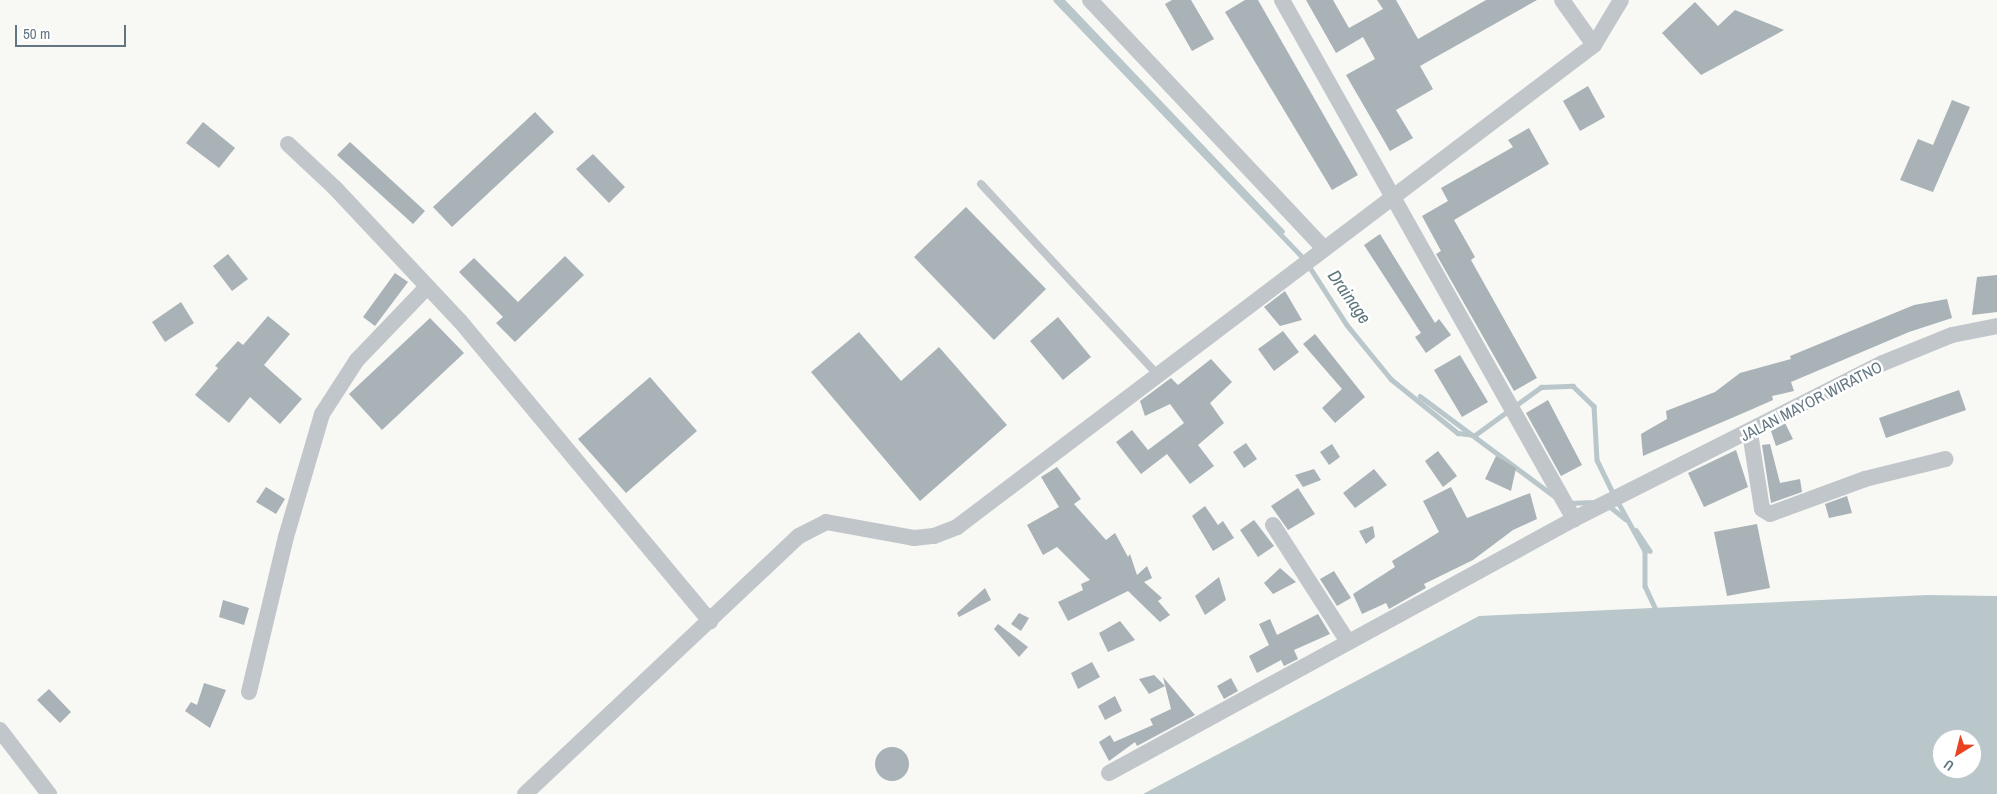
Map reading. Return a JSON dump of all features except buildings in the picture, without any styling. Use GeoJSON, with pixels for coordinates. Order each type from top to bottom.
{"type":"FeatureCollection","features":[{"type":"Feature","properties":{"kind":"street"},"geometry":{"type":"LineString","coordinates":[[1090,0],[1318,252]]}},
{"type":"Feature","properties":{"kind":"street"},"geometry":{"type":"LineString","coordinates":[[1282,0],[1394,193],[1515,420],[1574,519]]}},
{"type":"Feature","properties":{"kind":"street"},"geometry":{"type":"LineString","coordinates":[[1562,0],[1594,45]]}},
{"type":"Feature","properties":{"kind":"street"},"geometry":{"type":"LineString","coordinates":[[525,794],[811,528],[838,523],[914,538],[934,536],[957,527],[1394,193],[1594,45],[1621,0]]}},
{"type":"Feature","properties":{"kind":"street"},"geometry":{"type":"LineString","coordinates":[[288,144],[336,188],[460,321],[710,621]]}},
{"type":"Feature","properties":{"kind":"street"},"geometry":{"type":"LineString","coordinates":[[250,692],[286,537],[322,414],[357,360],[427,287]]}},
{"type":"Feature","properties":{"kind":"street","name":"JALAN MAYOR WIRATNO"},"geometry":{"type":"LineString","coordinates":[[1109,773],[1602,504],[1750,433],[1883,363],[1952,334],[1997,326]]}},
{"type":"Feature","properties":{"kind":"street"},"geometry":{"type":"LineString","coordinates":[[1750,433],[1762,509],[1770,514],[1865,479],[1946,459]]}},
{"type":"Feature","properties":{"kind":"street"},"geometry":{"type":"LineString","coordinates":[[1273,525],[1348,642]]}},
{"type":"Feature","properties":{"kind":"street"},"geometry":{"type":"LineString","coordinates":[[0,730],[49,794]]}},
{"type":"Feature","properties":{"kind":"lane"},"geometry":{"type":"LineString","coordinates":[[980,184],[1157,374]]}},
{"type":"Feature","properties":{"kind":"shaded area"},"geometry":{"type":"Polygon","coordinates":[[[1927,595],[1997,596],[1997,794],[1143,794],[1479,616],[1927,595]]]}},
{"type":"Feature","properties":{"kind":"waterway","name":"Drainage"},"geometry":{"type":"LineString","coordinates":[[1056,0],[1304,259]]}},
{"type":"Feature","properties":{"kind":"waterway","name":"Drainage"},"geometry":{"type":"LineString","coordinates":[[1062,0],[1282,231]]}},
{"type":"Feature","properties":{"kind":"waterway","name":"Drainage"},"geometry":{"type":"LineString","coordinates":[[1309,266],[1347,325],[1391,379],[1458,433],[1475,435],[1541,387],[1573,386],[1594,406],[1597,460],[1614,495]]}},
{"type":"Feature","properties":{"kind":"waterway","name":"Drainage"},"geometry":{"type":"LineString","coordinates":[[1420,396],[1554,496]]}},
{"type":"Feature","properties":{"kind":"waterway","name":"Drainage"},"geometry":{"type":"LineString","coordinates":[[1569,503],[1594,502]]}},
{"type":"Feature","properties":{"kind":"waterway"},"geometry":{"type":"LineString","coordinates":[[1618,502],[1645,551],[1645,586],[1657,612]]}},
{"type":"Feature","properties":{"kind":"waterway","name":"Drainage"},"geometry":{"type":"LineString","coordinates":[[1608,505],[1625,519]]}},
{"type":"Feature","properties":{"kind":"waterway","name":"Drainage"},"geometry":{"type":"LineString","coordinates":[[1636,530],[1650,551]]}}]}
